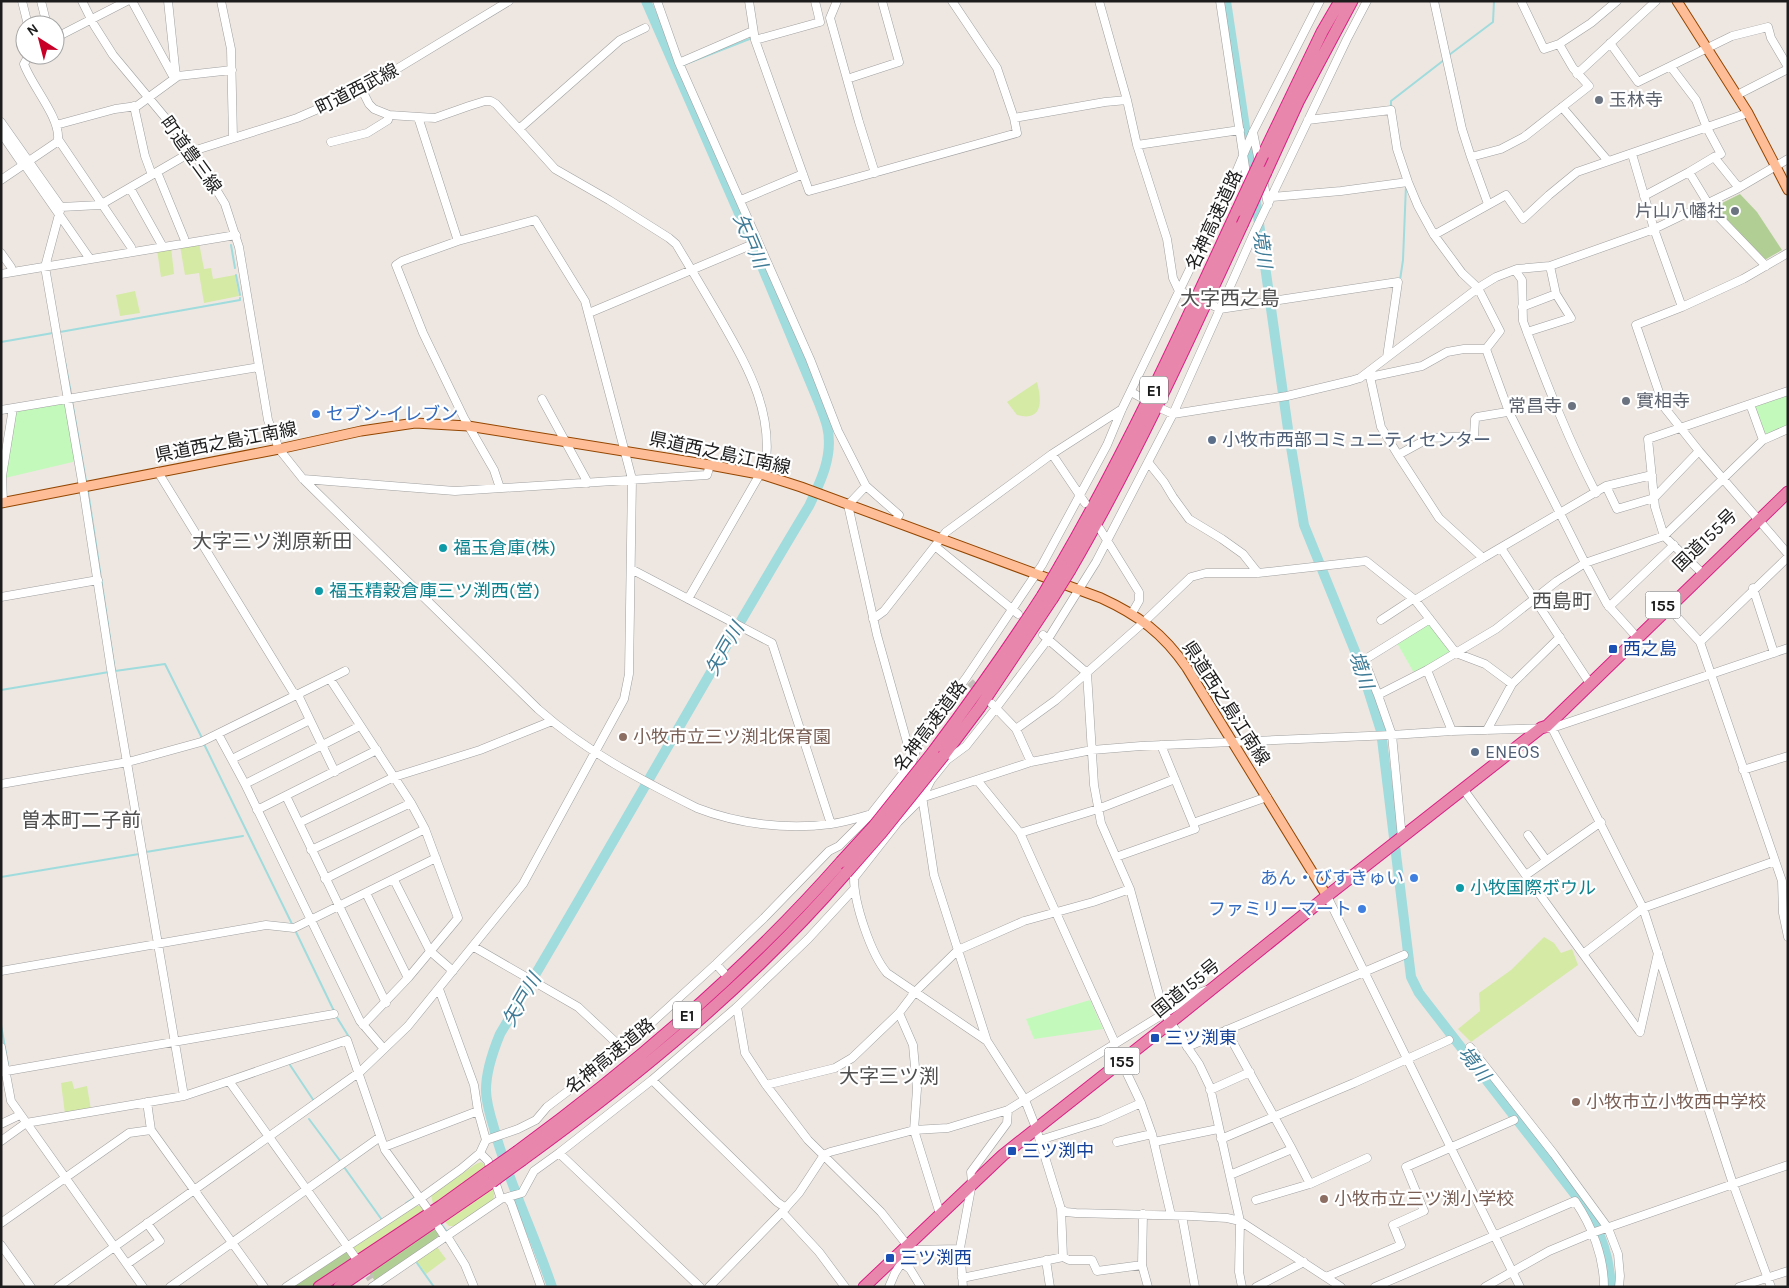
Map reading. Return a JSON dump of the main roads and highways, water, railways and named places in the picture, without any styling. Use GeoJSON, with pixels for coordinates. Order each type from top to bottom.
{"type":"FeatureCollection","features":[{"type":"Feature","properties":{"kind":"highway","name":"名神高速道路"},"geometry":{"type":"LineString","coordinates":[[339,1287],[630,1077],[700,1018],[796,927],[847,871],[882,832],[938,754],[980,707],[1019,651],[1048,597],[1124,473],[1159,404],[1242,225],[1340,1]]}},
{"type":"Feature","properties":{"kind":"highway","name":"名神高速道路"},"geometry":{"type":"LineString","coordinates":[[1066,567],[1154,390],[1263,155],[1308,73],[1352,1]]}},
{"type":"Feature","properties":{"kind":"highway","name":"国道155号"},"geometry":{"type":"LineString","coordinates":[[864,1287],[1003,1155],[1121,1061],[1168,1018],[1215,987],[1327,896],[1547,728],[1757,517],[1788,483]]}},
{"type":"Feature","properties":{"kind":"highway","name":"国道155号"},"geometry":{"type":"LineString","coordinates":[[1547,728],[1543,722],[1587,678],[1667,606],[1699,570],[1757,517],[1788,492]]}},
{"type":"Feature","properties":{"kind":"highway","name":"名神高速道路"},"geometry":{"type":"LineString","coordinates":[[320,1287],[441,1206],[490,1177]]}},
{"type":"Feature","properties":{"kind":"main road"},"geometry":{"type":"LineString","coordinates":[[1677,1],[1748,113],[1788,190]]}},
{"type":"Feature","properties":{"kind":"main road","name":"県道西之島江南線"},"geometry":{"type":"LineString","coordinates":[[2,503],[279,449],[361,431],[436,423],[468,426],[710,464],[762,475],[801,487],[895,522],[939,543],[1036,574],[1101,598],[1132,613],[1164,638],[1177,653],[1327,896]]}},
{"type":"Feature","properties":{"kind":"waterway","name":"矢戸川"},"geometry":{"type":"LineString","coordinates":[[552,1287],[510,1176],[490,1114],[486,1090],[492,1054],[500,1034],[809,506],[822,477],[829,447],[827,426],[819,403],[756,252],[646,1]]}},
{"type":"Feature","properties":{"kind":"waterway","name":"境川"},"geometry":{"type":"LineString","coordinates":[[1226,1],[1253,181]]}},
{"type":"Feature","properties":{"kind":"waterway"},"geometry":{"type":"LineString","coordinates":[[1449,55],[1493,22],[1494,1]]}},
{"type":"Feature","properties":{"kind":"waterway"},"geometry":{"type":"LineString","coordinates":[[683,65],[752,38]]}},
{"type":"Feature","properties":{"kind":"waterway"},"geometry":{"type":"LineString","coordinates":[[1391,107],[1391,101],[1444,60]]}},
{"type":"Feature","properties":{"kind":"waterway"},"geometry":{"type":"LineString","coordinates":[[1400,280],[1403,260],[1406,185]]}},
{"type":"Feature","properties":{"kind":"waterway","name":"境川"},"geometry":{"type":"LineString","coordinates":[[1255,195],[1288,429],[1304,525],[1359,661],[1381,731],[1411,977],[1419,993],[1587,1210],[1604,1247],[1609,1266],[1611,1287]]}},
{"type":"Feature","properties":{"kind":"waterway"},"geometry":{"type":"LineString","coordinates":[[231,245],[235,268]]}},
{"type":"Feature","properties":{"kind":"waterway"},"geometry":{"type":"LineString","coordinates":[[236,275],[240,295]]}},
{"type":"Feature","properties":{"kind":"waterway"},"geometry":{"type":"LineString","coordinates":[[60,332],[240,300],[240,298]]}},
{"type":"Feature","properties":{"kind":"waterway"},"geometry":{"type":"LineString","coordinates":[[1,342],[53,333]]}},
{"type":"Feature","properties":{"kind":"waterway"},"geometry":{"type":"LineString","coordinates":[[65,362],[71,393]]}},
{"type":"Feature","properties":{"kind":"waterway"},"geometry":{"type":"LineString","coordinates":[[72,401],[86,481]]}},
{"type":"Feature","properties":{"kind":"waterway"},"geometry":{"type":"LineString","coordinates":[[88,491],[115,671],[165,664],[202,738]]}},
{"type":"Feature","properties":{"kind":"waterway"},"geometry":{"type":"LineString","coordinates":[[1,690],[109,672]]}},
{"type":"Feature","properties":{"kind":"waterway"},"geometry":{"type":"LineString","coordinates":[[204,744],[292,924]]}},
{"type":"Feature","properties":{"kind":"waterway"},"geometry":{"type":"LineString","coordinates":[[146,852],[243,836]]}},
{"type":"Feature","properties":{"kind":"waterway"},"geometry":{"type":"LineString","coordinates":[[1,877],[139,854]]}},
{"type":"Feature","properties":{"kind":"waterway"},"geometry":{"type":"LineString","coordinates":[[295,930],[334,1011]]}},
{"type":"Feature","properties":{"kind":"waterway"},"geometry":{"type":"LineString","coordinates":[[336,1016],[349,1037]]}},
{"type":"Feature","properties":{"kind":"waterway"},"geometry":{"type":"LineString","coordinates":[[1,1025],[8,1065]]}},
{"type":"Feature","properties":{"kind":"waterway"},"geometry":{"type":"LineString","coordinates":[[288,1062],[314,1101]]}},
{"type":"Feature","properties":{"kind":"waterway"},"geometry":{"type":"LineString","coordinates":[[309,1119],[341,1162]]}},
{"type":"Feature","properties":{"kind":"waterway"},"geometry":{"type":"LineString","coordinates":[[344,1167],[382,1220]]}},
{"type":"Feature","properties":{"kind":"waterway"},"geometry":{"type":"LineString","coordinates":[[406,1203],[417,1196]]}},
{"type":"Feature","properties":{"kind":"waterway"},"geometry":{"type":"LineString","coordinates":[[442,1225],[447,1232]]}},
{"type":"Feature","properties":{"kind":"waterway"},"geometry":{"type":"LineString","coordinates":[[456,1244],[464,1257]]}},
{"type":"Feature","properties":{"kind":"waterway"},"geometry":{"type":"LineString","coordinates":[[417,1263],[434,1287]]}},
{"type":"Feature","properties":{"kind":"tunnel"},"geometry":{"type":"LineString","coordinates":[[970,682],[981,693]]}},
{"type":"Feature","properties":{"kind":"tunnel"},"geometry":{"type":"LineString","coordinates":[[362,1266],[371,1279]]}},
{"type":"Feature","properties":{"kind":"place","name":"玉林寺"},"geometry":{"type":"Point","coordinates":[1599,100]}},
{"type":"Feature","properties":{"kind":"place","name":"片山八幡社"},"geometry":{"type":"Point","coordinates":[1735,211]}},
{"type":"Feature","properties":{"kind":"place","name":"實相寺"},"geometry":{"type":"Point","coordinates":[1626,401]}},
{"type":"Feature","properties":{"kind":"place","name":"常昌寺"},"geometry":{"type":"Point","coordinates":[1572,406]}},
{"type":"Feature","properties":{"kind":"place","name":"セブン-イレブン"},"geometry":{"type":"Point","coordinates":[316,414]}},
{"type":"Feature","properties":{"kind":"place","name":"小牧市西部コミュニティセンター"},"geometry":{"type":"Point","coordinates":[1212,440]}},
{"type":"Feature","properties":{"kind":"place","name":"福玉倉庫(株)"},"geometry":{"type":"Point","coordinates":[443,548]}},
{"type":"Feature","properties":{"kind":"place","name":"福玉精穀倉庫三ツ渕西(営)"},"geometry":{"type":"Point","coordinates":[319,591]}},
{"type":"Feature","properties":{"kind":"place","name":"西之島"},"geometry":{"type":"Point","coordinates":[1613,649]}},
{"type":"Feature","properties":{"kind":"place","name":"小牧市立三ツ渕北保育園"},"geometry":{"type":"Point","coordinates":[623,737]}},
{"type":"Feature","properties":{"kind":"place","name":"ENEOS"},"geometry":{"type":"Point","coordinates":[1475,752]}},
{"type":"Feature","properties":{"kind":"place","name":"あん・びすきゅい"},"geometry":{"type":"Point","coordinates":[1414,878]}},
{"type":"Feature","properties":{"kind":"place","name":"小牧国際ボウル"},"geometry":{"type":"Point","coordinates":[1460,888]}},
{"type":"Feature","properties":{"kind":"place","name":"ファミリーマート"},"geometry":{"type":"Point","coordinates":[1362,909]}},
{"type":"Feature","properties":{"kind":"place","name":"三ツ渕東"},"geometry":{"type":"Point","coordinates":[1155,1038]}},
{"type":"Feature","properties":{"kind":"place","name":"小牧市立小牧西中学校"},"geometry":{"type":"Point","coordinates":[1576,1102]}},
{"type":"Feature","properties":{"kind":"place","name":"三ツ渕中"},"geometry":{"type":"Point","coordinates":[1012,1151]}},
{"type":"Feature","properties":{"kind":"place","name":"小牧市立三ツ渕小学校"},"geometry":{"type":"Point","coordinates":[1324,1199]}},
{"type":"Feature","properties":{"kind":"place","name":"三ツ渕西"},"geometry":{"type":"Point","coordinates":[890,1258]}},
{"type":"Feature","properties":{"kind":"district","name":"大字西之島"},"geometry":{"type":"Point","coordinates":[1230,298]}},
{"type":"Feature","properties":{"kind":"district","name":"大字三ツ渕原新田"},"geometry":{"type":"Point","coordinates":[272,541]}},
{"type":"Feature","properties":{"kind":"district","name":"西島町"},"geometry":{"type":"Point","coordinates":[1562,601]}},
{"type":"Feature","properties":{"kind":"district","name":"曽本町二子前"},"geometry":{"type":"Point","coordinates":[81,820]}},
{"type":"Feature","properties":{"kind":"district","name":"大字三ツ渕"},"geometry":{"type":"Point","coordinates":[889,1076]}}]}
